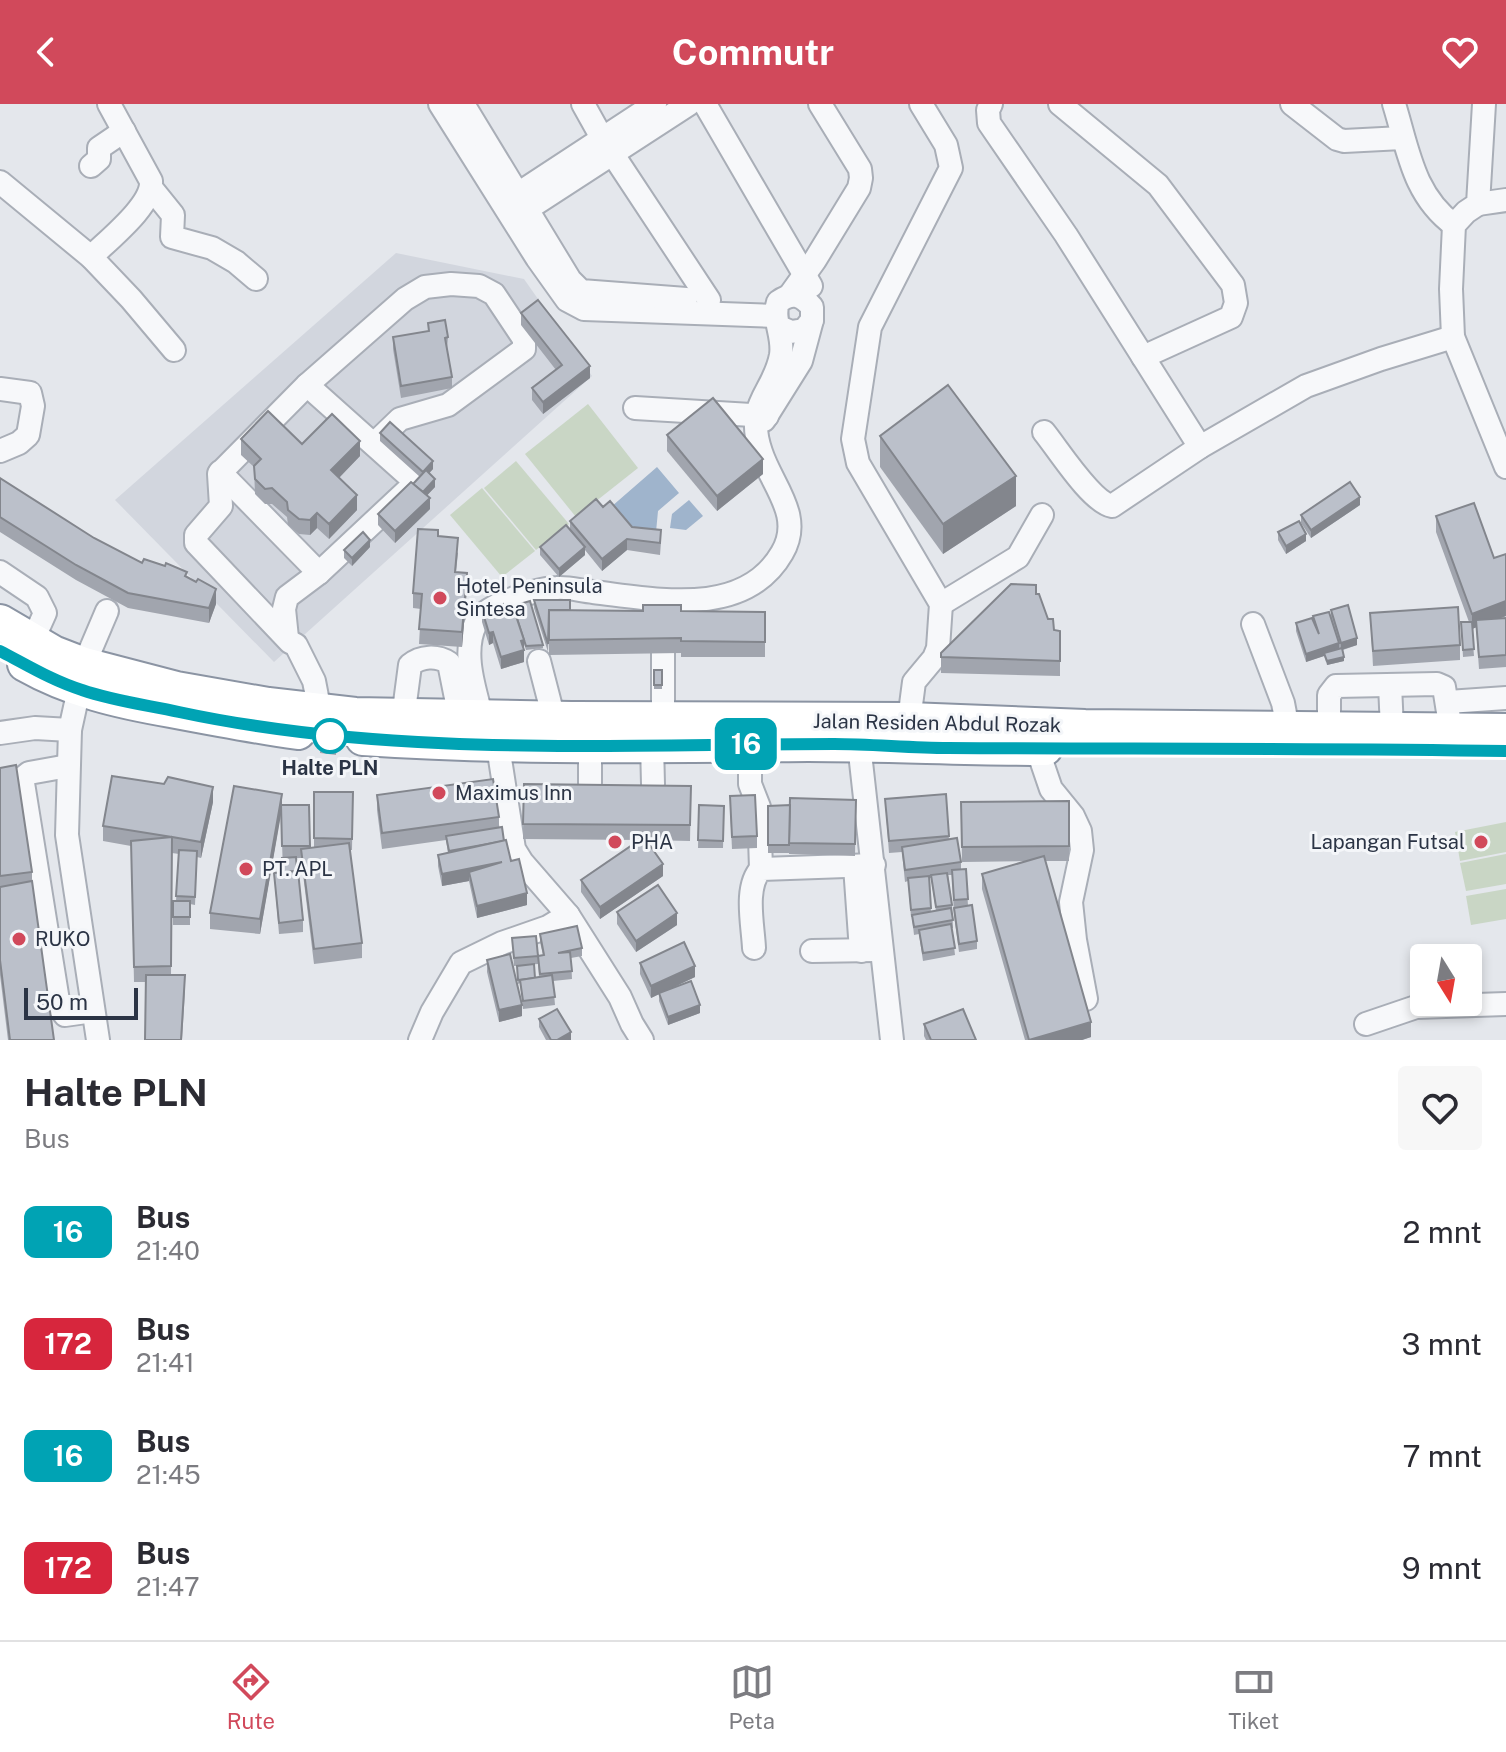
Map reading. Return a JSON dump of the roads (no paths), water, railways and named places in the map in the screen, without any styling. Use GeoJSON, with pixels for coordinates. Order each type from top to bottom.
{"type":"FeatureCollection","features":[{"type":"Feature","properties":{"kind":"highway","name":"Jalan Residen Abdul Rozak"},"geometry":{"type":"LineString","coordinates":[[0,622],[23,642],[41,673],[83,671],[316,712],[404,707],[590,744],[656,728],[909,720],[1085,727],[1329,728],[1373,711],[1449,716],[1506,731]]}},
{"type":"Feature","properties":{"kind":"highway","name":"Jalan Residen Abdul Rozak"},"geometry":{"type":"LineString","coordinates":[[83,671],[133,704],[235,724],[332,736],[474,720],[554,719],[656,728],[750,744],[1506,751]]}},
{"type":"Feature","properties":{"kind":"street"},"geometry":{"type":"LineString","coordinates":[[109,104],[151,181],[152,189],[173,215],[172,237],[212,248],[256,279]]}},
{"type":"Feature","properties":{"kind":"street"},"geometry":{"type":"LineString","coordinates":[[440,104],[570,280],[576,298],[781,310],[811,290]]}},
{"type":"Feature","properties":{"kind":"street"},"geometry":{"type":"LineString","coordinates":[[463,104],[515,206]]}},
{"type":"Feature","properties":{"kind":"street"},"geometry":{"type":"LineString","coordinates":[[583,104],[607,146],[709,300]]}},
{"type":"Feature","properties":{"kind":"street"},"geometry":{"type":"LineString","coordinates":[[607,146],[655,104]]}},
{"type":"Feature","properties":{"kind":"street"},"geometry":{"type":"LineString","coordinates":[[515,206],[607,146],[689,104]]}},
{"type":"Feature","properties":{"kind":"street"},"geometry":{"type":"LineString","coordinates":[[705,104],[811,290],[801,361],[760,420]]}},
{"type":"Feature","properties":{"kind":"street"},"geometry":{"type":"LineString","coordinates":[[781,310],[791,332],[804,330],[811,290],[861,178],[860,169],[820,104]]}},
{"type":"Feature","properties":{"kind":"street"},"geometry":{"type":"LineString","coordinates":[[909,720],[914,682],[934,658],[938,648],[941,604],[858,463],[853,439],[870,327],[951,168],[946,145],[921,104]]}},
{"type":"Feature","properties":{"kind":"street"},"geometry":{"type":"LineString","coordinates":[[991,104],[989,123],[1066,235],[1200,447]]}},
{"type":"Feature","properties":{"kind":"street"},"geometry":{"type":"LineString","coordinates":[[1060,104],[1158,185],[1233,285],[1236,303],[1231,317],[1143,357]]}},
{"type":"Feature","properties":{"kind":"street"},"geometry":{"type":"LineString","coordinates":[[1292,104],[1337,139],[1402,138]]}},
{"type":"Feature","properties":{"kind":"street"},"geometry":{"type":"LineString","coordinates":[[1394,104],[1419,185],[1435,209],[1454,225]]}},
{"type":"Feature","properties":{"kind":"street"},"geometry":{"type":"LineString","coordinates":[[1478,204],[1484,104]]}},
{"type":"Feature","properties":{"kind":"street"},"geometry":{"type":"LineString","coordinates":[[91,166],[100,158],[99,148],[124,131]]}},
{"type":"Feature","properties":{"kind":"street"},"geometry":{"type":"LineString","coordinates":[[0,182],[91,257],[174,350]]}},
{"type":"Feature","properties":{"kind":"street"},"geometry":{"type":"LineString","coordinates":[[91,257],[145,202],[152,189]]}},
{"type":"Feature","properties":{"kind":"street"},"geometry":{"type":"LineString","coordinates":[[1506,200],[1478,204],[1454,225],[1451,289],[1453,337],[1495,411],[1506,467]]}},
{"type":"Feature","properties":{"kind":"street"},"geometry":{"type":"LineString","coordinates":[[289,640],[196,543],[196,535],[221,506],[220,472],[307,385],[405,299],[425,287],[451,284],[479,286],[494,294],[524,339],[524,349],[448,405],[400,419],[374,444]]}},
{"type":"Feature","properties":{"kind":"street"},"geometry":{"type":"LineString","coordinates":[[637,303],[709,300],[781,310]]}},
{"type":"Feature","properties":{"kind":"street"},"geometry":{"type":"LineString","coordinates":[[474,720],[470,652],[476,623],[490,609],[516,598],[557,588],[657,610],[702,601],[751,586],[783,551],[790,531],[789,516],[785,501],[762,455],[760,420],[761,398],[781,355],[781,310]]}},
{"type":"Feature","properties":{"kind":"street"},"geometry":{"type":"LineString","coordinates":[[1044,432],[1078,476],[1107,505],[1112,506],[1200,447],[1306,386],[1453,337]]}},
{"type":"Feature","properties":{"kind":"street"},"geometry":{"type":"LineString","coordinates":[[307,385],[410,477],[412,486],[319,573],[287,597],[284,609],[288,649],[316,712]]}},
{"type":"Feature","properties":{"kind":"street"},"geometry":{"type":"LineString","coordinates":[[0,389],[30,393],[33,401],[28,435],[19,443],[0,451]]}},
{"type":"Feature","properties":{"kind":"street"},"geometry":{"type":"LineString","coordinates":[[635,408],[760,420]]}},
{"type":"Feature","properties":{"kind":"street"},"geometry":{"type":"LineString","coordinates":[[220,472],[319,573]]}},
{"type":"Feature","properties":{"kind":"street"},"geometry":{"type":"LineString","coordinates":[[941,604],[1018,557],[1042,515]]}},
{"type":"Feature","properties":{"kind":"street"},"geometry":{"type":"LineString","coordinates":[[0,572],[37,597],[45,613],[23,642]]}},
{"type":"Feature","properties":{"kind":"street"},"geometry":{"type":"LineString","coordinates":[[98,1040],[67,835],[68,766],[70,730],[83,671],[107,611]]}},
{"type":"Feature","properties":{"kind":"street"},"geometry":{"type":"LineString","coordinates":[[1253,624],[1283,703],[1288,729]]}},
{"type":"Feature","properties":{"kind":"street"},"geometry":{"type":"LineString","coordinates":[[653,784],[657,653]]}},
{"type":"Feature","properties":{"kind":"street"},"geometry":{"type":"LineString","coordinates":[[404,707],[410,665],[423,657],[446,660],[474,720],[514,849],[568,915],[620,997],[631,1035]]}},
{"type":"Feature","properties":{"kind":"street"},"geometry":{"type":"LineString","coordinates":[[539,661],[554,719]]}},
{"type":"Feature","properties":{"kind":"street"},"geometry":{"type":"LineString","coordinates":[[1390,685],[1437,684],[1445,690],[1449,716],[1506,698]]}},
{"type":"Feature","properties":{"kind":"street"},"geometry":{"type":"LineString","coordinates":[[1373,711],[1390,685]]}},
{"type":"Feature","properties":{"kind":"street"},"geometry":{"type":"LineString","coordinates":[[1373,711],[1390,685]]}},
{"type":"Feature","properties":{"kind":"street"},"geometry":{"type":"LineString","coordinates":[[0,733],[35,728],[70,730]]}},
{"type":"Feature","properties":{"kind":"street"},"geometry":{"type":"LineString","coordinates":[[590,744],[590,783]]}},
{"type":"Feature","properties":{"kind":"street"},"geometry":{"type":"LineString","coordinates":[[750,744],[750,784],[759,807],[761,869]]}},
{"type":"Feature","properties":{"kind":"street"},"geometry":{"type":"LineString","coordinates":[[859,744],[863,866],[874,950],[892,1040]]}},
{"type":"Feature","properties":{"kind":"street"},"geometry":{"type":"LineString","coordinates":[[1037,748],[1051,789],[1073,816],[1080,831],[1082,850],[1071,902],[1086,999]]}},
{"type":"Feature","properties":{"kind":"street"},"geometry":{"type":"LineString","coordinates":[[68,766],[29,773],[23,783],[59,1007],[65,1015],[93,1011]]}},
{"type":"Feature","properties":{"kind":"street"},"geometry":{"type":"LineString","coordinates":[[754,948],[752,888],[761,869],[863,866]]}},
{"type":"Feature","properties":{"kind":"street"},"geometry":{"type":"LineString","coordinates":[[420,1040],[432,1012],[461,963],[568,915]]}},
{"type":"Feature","properties":{"kind":"street"},"geometry":{"type":"LineString","coordinates":[[812,951],[874,950]]}},
{"type":"Feature","properties":{"kind":"street"},"geometry":{"type":"LineString","coordinates":[[1366,1024],[1416,1007],[1506,1004]]}},
{"type":"Feature","properties":{"kind":"water"},"geometry":{"type":"Polygon","coordinates":[[[657,467],[679,493],[658,511],[656,532],[630,529],[611,507],[657,467]]]}},
{"type":"Feature","properties":{"kind":"water"},"geometry":{"type":"Polygon","coordinates":[[[689,500],[703,516],[686,530],[670,528],[672,514],[689,500]]]}},
{"type":"Feature","properties":{"kind":"place","name":"Hotel Peninsula Sintesa"},"geometry":{"type":"Point","coordinates":[440,598]}},
{"type":"Feature","properties":{"kind":"place","name":"Halte PLN"},"geometry":{"type":"Point","coordinates":[330,736]}},
{"type":"Feature","properties":{"kind":"place","name":"Maximus Inn"},"geometry":{"type":"Point","coordinates":[439,793]}},
{"type":"Feature","properties":{"kind":"place","name":"PHA"},"geometry":{"type":"Point","coordinates":[615,842]}},
{"type":"Feature","properties":{"kind":"place","name":"Lapangan Futsal"},"geometry":{"type":"Point","coordinates":[1481,842]}},
{"type":"Feature","properties":{"kind":"place","name":"PT. APL"},"geometry":{"type":"Point","coordinates":[246,869]}},
{"type":"Feature","properties":{"kind":"place","name":"RUKO"},"geometry":{"type":"Point","coordinates":[19,939]}}]}
